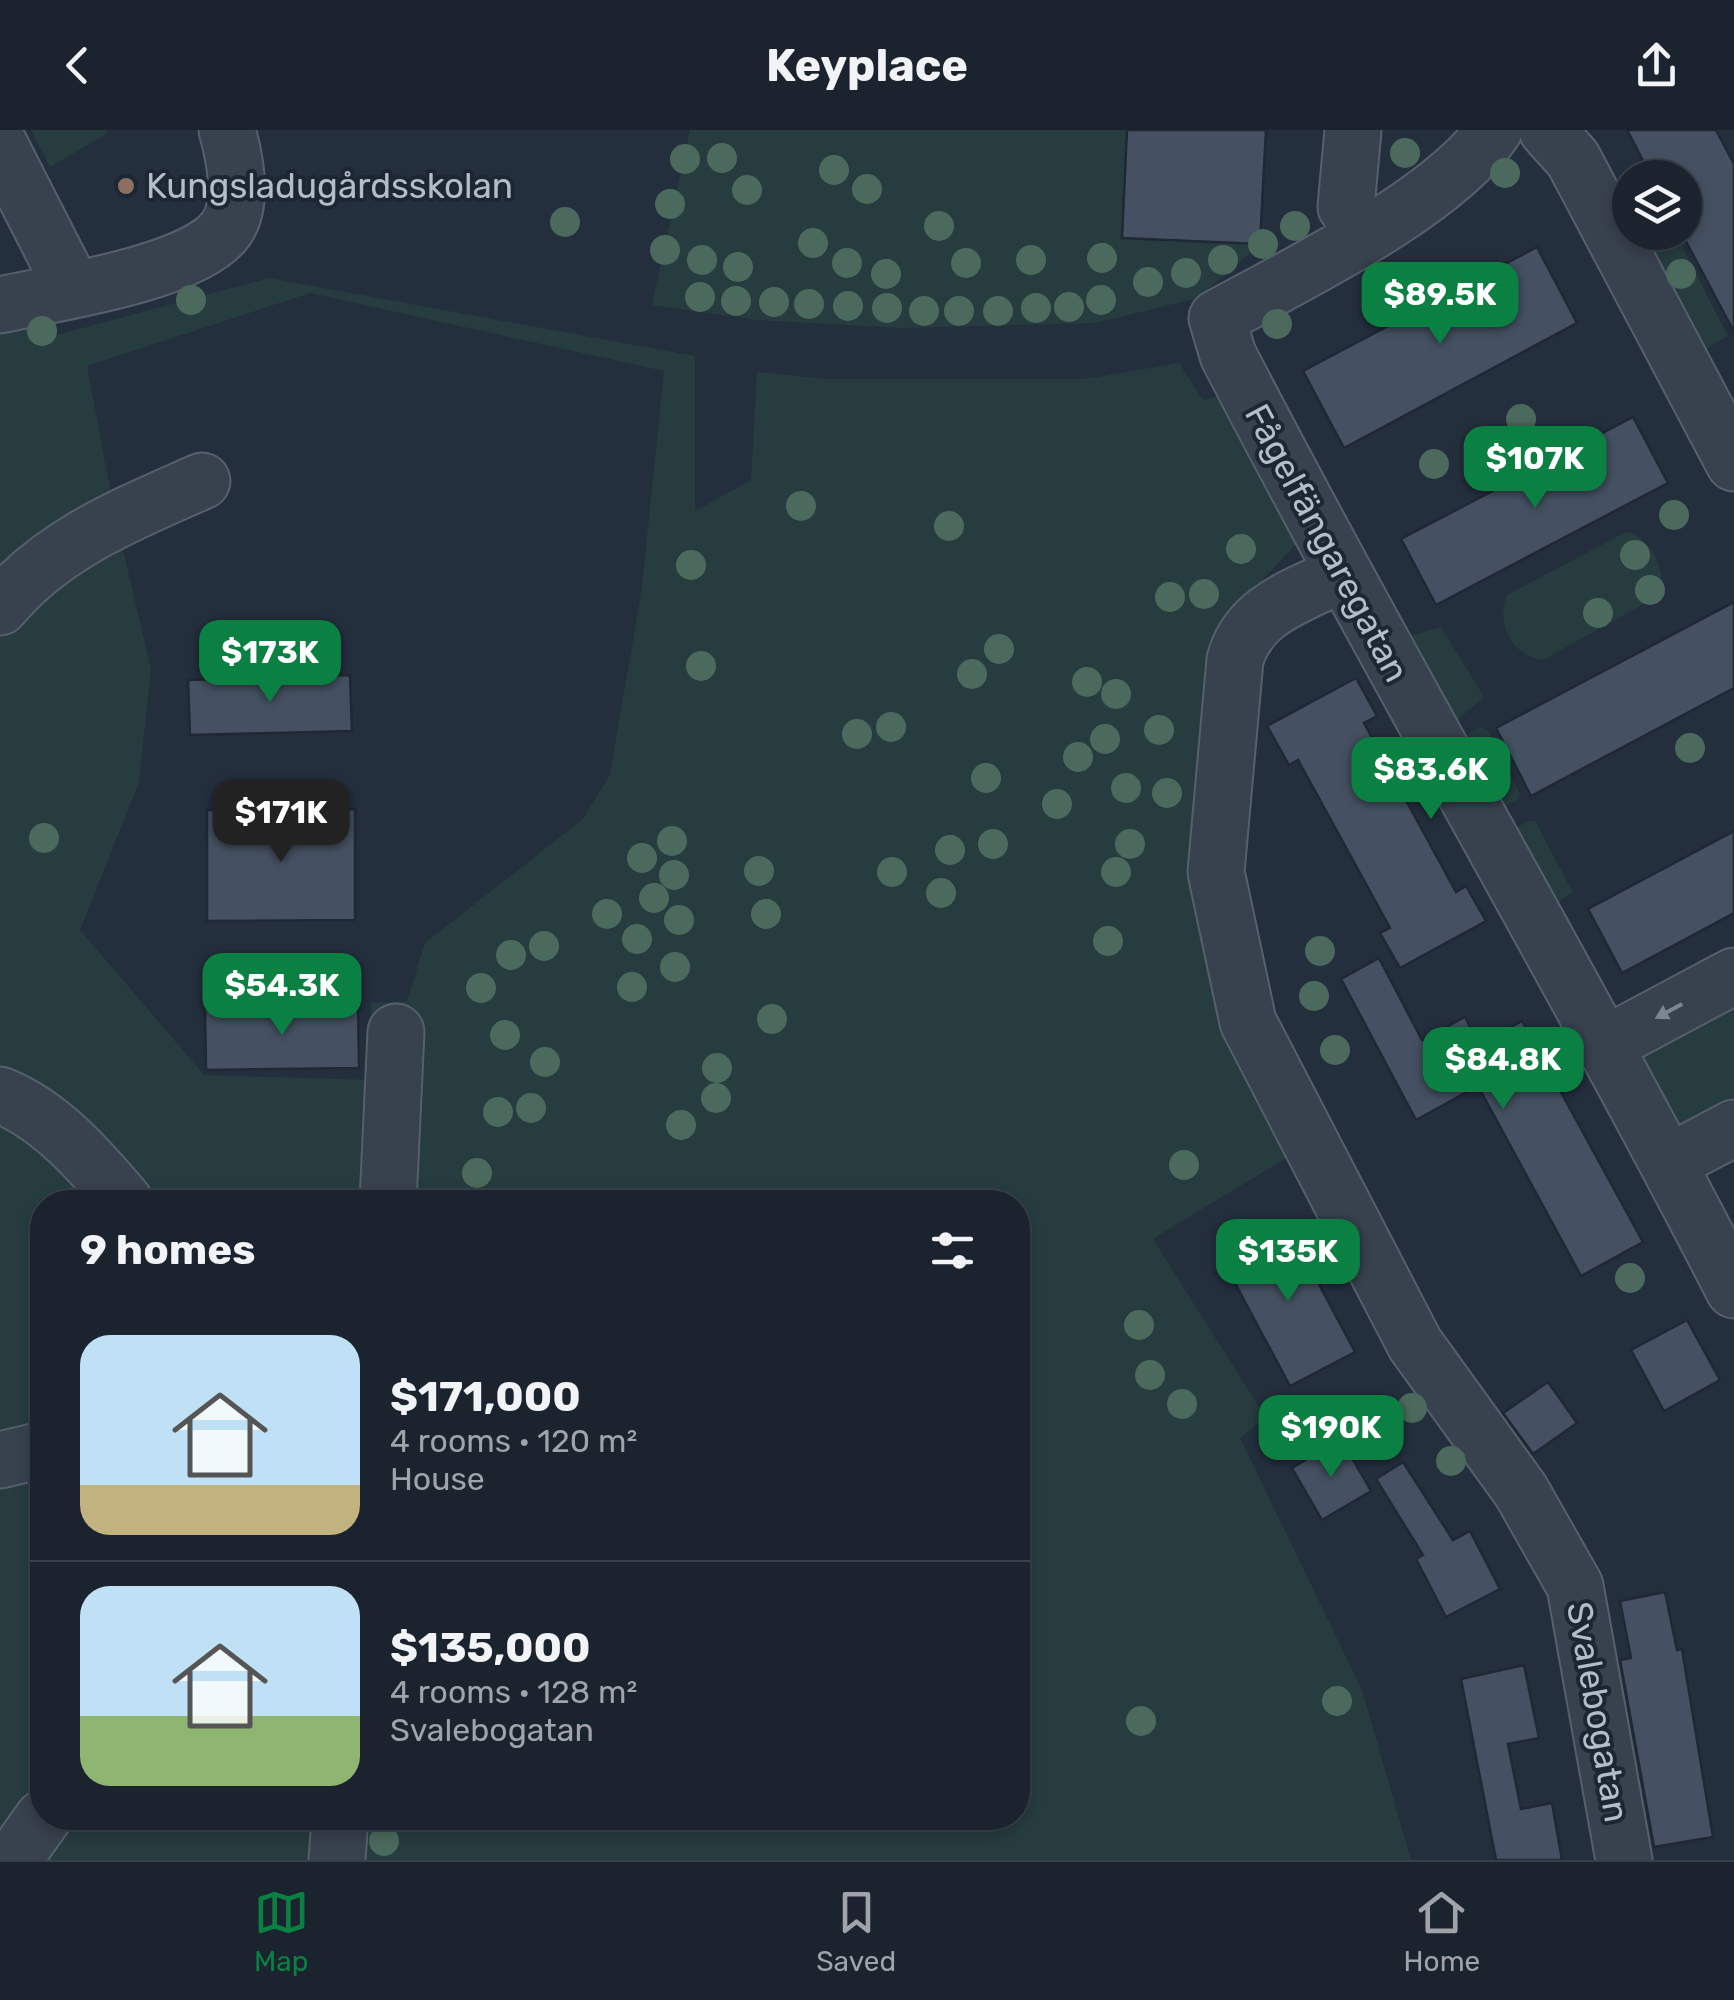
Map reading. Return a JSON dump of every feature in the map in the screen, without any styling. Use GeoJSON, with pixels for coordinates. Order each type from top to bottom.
{"type":"FeatureCollection","features":[{"type":"Feature","properties":{"kind":"street"},"geometry":{"type":"LineString","coordinates":[[0,305],[158,268],[209,247],[229,226],[236,198],[234,152],[227,130]]}},
{"type":"Feature","properties":{"kind":"street"},"geometry":{"type":"LineString","coordinates":[[1353,130],[1346,206],[1368,233],[1458,168],[1494,130]]}},
{"type":"Feature","properties":{"kind":"street"},"geometry":{"type":"LineString","coordinates":[[1547,130],[1574,159],[1734,464]]}},
{"type":"Feature","properties":{"kind":"street"},"geometry":{"type":"LineString","coordinates":[[0,146],[73,289]]}},
{"type":"Feature","properties":{"kind":"street","name":"Fågelfängaregatan"},"geometry":{"type":"LineString","coordinates":[[1368,233],[1217,318],[1228,355],[1342,574],[1668,1163],[1734,1290]]}},
{"type":"Feature","properties":{"kind":"street"},"geometry":{"type":"LineString","coordinates":[[0,607],[62,549],[202,481]]}},
{"type":"Feature","properties":{"kind":"street","name":"Svalebogatan"},"geometry":{"type":"LineString","coordinates":[[1342,574],[1272,610],[1248,627],[1234,660],[1216,872],[1248,1022],[1415,1344],[1521,1491],[1576,1586],[1624,1860]]}},
{"type":"Feature","properties":{"kind":"street"},"geometry":{"type":"LineString","coordinates":[[1603,1046],[1734,976]]}},
{"type":"Feature","properties":{"kind":"street"},"geometry":{"type":"LineString","coordinates":[[389,1190],[396,1032]]}},
{"type":"Feature","properties":{"kind":"street"},"geometry":{"type":"LineString","coordinates":[[0,1096],[18,1102],[86,1156],[115,1190]]}},
{"type":"Feature","properties":{"kind":"street"},"geometry":{"type":"LineString","coordinates":[[1668,1163],[1734,1128]]}},
{"type":"Feature","properties":{"kind":"street"},"geometry":{"type":"LineString","coordinates":[[0,1460],[30,1453]]}},
{"type":"Feature","properties":{"kind":"street"},"geometry":{"type":"LineString","coordinates":[[12,1860],[34,1830]]}},
{"type":"Feature","properties":{"kind":"street"},"geometry":{"type":"LineString","coordinates":[[337,1860],[339,1830]]}},
{"type":"Feature","properties":{"kind":"green space"},"geometry":{"type":"Polygon","coordinates":[[[31,130],[106,130],[108,133],[50,167],[31,130]]]}},
{"type":"Feature","properties":{"kind":"green space"},"geometry":{"type":"Polygon","coordinates":[[[690,130],[1127,130],[1122,237],[1260,244],[1198,298],[1096,323],[900,328],[757,320],[652,305],[690,130]]]}},
{"type":"Feature","properties":{"kind":"green space"},"geometry":{"type":"Polygon","coordinates":[[[1650,250],[1684,250],[1728,336],[1704,350],[1650,250]]]}},
{"type":"Feature","properties":{"kind":"green space"},"geometry":{"type":"Polygon","coordinates":[[[269,278],[695,356],[695,511],[751,480],[757,372],[826,379],[1085,379],[1179,363],[1203,400],[1233,393],[1308,531],[1257,586],[1206,692],[1235,1043],[1286,1158],[1153,1239],[1266,1418],[1240,1438],[1362,1690],[1411,1860],[0,1860],[0,330],[47,319],[53,336],[269,278]],[[310,293],[87,366],[116,520],[151,669],[139,782],[80,930],[204,1075],[374,1080],[371,1003],[407,1001],[425,943],[583,819],[610,775],[642,587],[664,371],[310,293]]]}},
{"type":"Feature","properties":{"kind":"green space"},"geometry":{"type":"Polygon","coordinates":[[[1626,532],[1643,540],[1660,567],[1658,596],[1543,660],[1522,652],[1505,627],[1507,595],[1626,532]]]}},
{"type":"Feature","properties":{"kind":"green space"},"geometry":{"type":"Polygon","coordinates":[[[1441,627],[1484,697],[1456,721],[1410,636],[1441,627]]]}},
{"type":"Feature","properties":{"kind":"green space"},"geometry":{"type":"Polygon","coordinates":[[[1481,727],[1489,732],[1520,793],[1518,799],[1502,808],[1465,736],[1481,727]]]}},
{"type":"Feature","properties":{"kind":"green space"},"geometry":{"type":"Polygon","coordinates":[[[1535,821],[1571,889],[1572,893],[1554,905],[1513,830],[1535,821]]]}},
{"type":"Feature","properties":{"kind":"green space"},"geometry":{"type":"Polygon","coordinates":[[[1734,1000],[1734,1108],[1682,1136],[1637,1052],[1734,1000]]]}},
{"type":"Feature","properties":{"kind":"building"},"geometry":{"type":"Polygon","coordinates":[[[1127,130],[1266,130],[1260,244],[1122,238],[1127,130]]]}},
{"type":"Feature","properties":{"kind":"building"},"geometry":{"type":"Polygon","coordinates":[[[1627,130],[1716,130],[1734,164],[1734,332],[1691,250],[1702,250],[1702,160],[1643,160],[1627,130]]]}},
{"type":"Feature","properties":{"kind":"building"},"geometry":{"type":"Polygon","coordinates":[[[1537,247],[1577,323],[1344,448],[1303,371],[1537,247]]]}},
{"type":"Feature","properties":{"kind":"building"},"geometry":{"type":"Polygon","coordinates":[[[1633,417],[1668,483],[1436,605],[1401,539],[1633,417]]]}},
{"type":"Feature","properties":{"kind":"building"},"geometry":{"type":"Polygon","coordinates":[[[1734,602],[1734,688],[1531,796],[1496,728],[1734,602]]]}},
{"type":"Feature","properties":{"kind":"building"},"geometry":{"type":"Polygon","coordinates":[[[350,675],[352,731],[190,735],[188,680],[350,675]]]}},
{"type":"Feature","properties":{"kind":"building"},"geometry":{"type":"Polygon","coordinates":[[[1356,678],[1377,716],[1364,723],[1456,892],[1466,886],[1486,921],[1400,968],[1380,933],[1390,928],[1298,760],[1289,765],[1267,726],[1356,678]]]}},
{"type":"Feature","properties":{"kind":"building"},"geometry":{"type":"Polygon","coordinates":[[[355,809],[355,920],[207,921],[207,810],[355,809]]]}},
{"type":"Feature","properties":{"kind":"building"},"geometry":{"type":"Polygon","coordinates":[[[1734,831],[1734,913],[1622,973],[1588,909],[1734,831]]]}},
{"type":"Feature","properties":{"kind":"building"},"geometry":{"type":"Polygon","coordinates":[[[1379,958],[1422,1040],[1465,1017],[1479,1044],[1522,1021],[1643,1242],[1581,1276],[1478,1086],[1416,1120],[1341,979],[1379,958]]]}},
{"type":"Feature","properties":{"kind":"building"},"geometry":{"type":"Polygon","coordinates":[[[358,1006],[359,1068],[206,1070],[205,1008],[358,1006]]]}},
{"type":"Feature","properties":{"kind":"building"},"geometry":{"type":"Polygon","coordinates":[[[1286,1222],[1355,1352],[1290,1386],[1221,1257],[1286,1222]]]}},
{"type":"Feature","properties":{"kind":"building"},"geometry":{"type":"Polygon","coordinates":[[[1687,1320],[1720,1380],[1664,1411],[1631,1350],[1687,1320]]]}},
{"type":"Feature","properties":{"kind":"building"},"geometry":{"type":"Polygon","coordinates":[[[1548,1382],[1577,1423],[1533,1454],[1503,1413],[1548,1382]]]}},
{"type":"Feature","properties":{"kind":"building"},"geometry":{"type":"Polygon","coordinates":[[[1341,1439],[1371,1491],[1322,1520],[1292,1468],[1341,1439]]]}},
{"type":"Feature","properties":{"kind":"building"},"geometry":{"type":"Polygon","coordinates":[[[1403,1462],[1453,1540],[1470,1531],[1500,1589],[1446,1617],[1416,1559],[1423,1555],[1376,1479],[1403,1462]]]}},
{"type":"Feature","properties":{"kind":"building"},"geometry":{"type":"Polygon","coordinates":[[[1665,1592],[1677,1650],[1682,1649],[1713,1837],[1654,1847],[1620,1660],[1631,1658],[1620,1601],[1665,1592]]]}},
{"type":"Feature","properties":{"kind":"building"},"geometry":{"type":"Polygon","coordinates":[[[1524,1665],[1539,1738],[1508,1744],[1521,1809],[1552,1803],[1562,1860],[1496,1860],[1461,1679],[1524,1665]]]}},
{"type":"Feature","properties":{"kind":"place","name":"Kungsladugårdsskolan"},"geometry":{"type":"Point","coordinates":[126,186]}}]}
